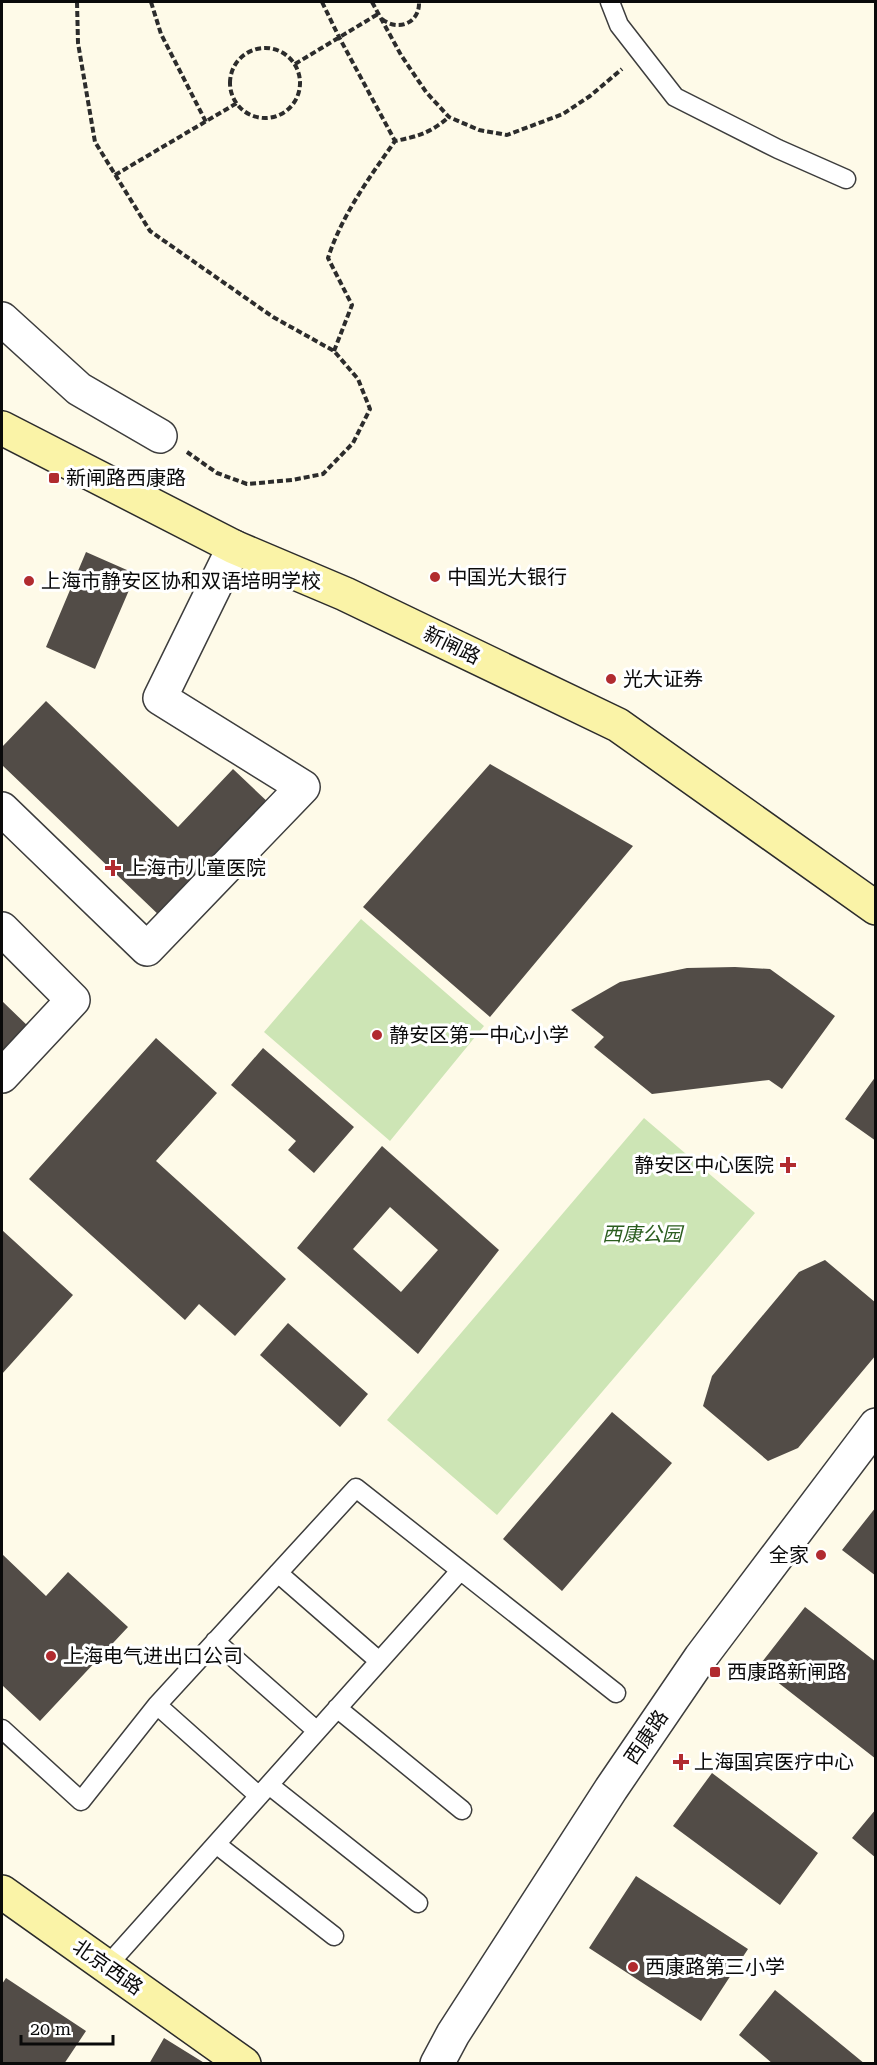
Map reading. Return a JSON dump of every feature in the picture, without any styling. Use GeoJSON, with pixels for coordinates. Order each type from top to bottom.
{"type":"FeatureCollection","features":[{"type":"Feature","properties":{"kind":"main road","name":"新闸路"},"geometry":{"type":"LineString","coordinates":[[2,428],[234,547],[345,594],[618,725],[876,908]]}},
{"type":"Feature","properties":{"kind":"main road","name":"北京西路"},"geometry":{"type":"LineString","coordinates":[[2,1892],[244,2064]]}},
{"type":"Feature","properties":{"kind":"street"},"geometry":{"type":"LineString","coordinates":[[2,319],[79,389],[160,436]]}},
{"type":"Feature","properties":{"kind":"street"},"geometry":{"type":"LineString","coordinates":[[2,809],[147,949],[303,787],[160,698],[234,547]]}},
{"type":"Feature","properties":{"kind":"street"},"geometry":{"type":"LineString","coordinates":[[2,929],[74,1000],[2,1077]]}},
{"type":"Feature","properties":{"kind":"street","name":"西康路"},"geometry":{"type":"LineString","coordinates":[[438,2064],[453,2034],[611,1789],[701,1657],[876,1425]]}},
{"type":"Feature","properties":{"kind":"lane"},"geometry":{"type":"LineString","coordinates":[[610,2],[619,25],[675,97],[778,149],[846,179]]}},
{"type":"Feature","properties":{"kind":"lane"},"geometry":{"type":"LineString","coordinates":[[2,1729],[81,1801],[157,1705],[356,1488],[616,1693]]}},
{"type":"Feature","properties":{"kind":"lane"},"geometry":{"type":"LineString","coordinates":[[107,1966],[460,1571]]}},
{"type":"Feature","properties":{"kind":"lane"},"geometry":{"type":"LineString","coordinates":[[278,1573],[379,1661]]}},
{"type":"Feature","properties":{"kind":"lane"},"geometry":{"type":"LineString","coordinates":[[215,1641],[317,1731]]}},
{"type":"Feature","properties":{"kind":"lane"},"geometry":{"type":"LineString","coordinates":[[157,1705],[264,1790],[418,1903]]}},
{"type":"Feature","properties":{"kind":"lane"},"geometry":{"type":"LineString","coordinates":[[337,1708],[462,1810]]}},
{"type":"Feature","properties":{"kind":"lane"},"geometry":{"type":"LineString","coordinates":[[216,1844],[334,1936]]}},
{"type":"Feature","properties":{"kind":"path"},"geometry":{"type":"LineString","coordinates":[[76,2],[78,43],[95,142],[150,231],[273,317],[334,351],[358,379],[370,409],[353,443],[322,474],[291,480],[247,484],[217,473],[160,436]]}},
{"type":"Feature","properties":{"kind":"path"},"geometry":{"type":"LineString","coordinates":[[151,2],[160,34],[206,122]]}},
{"type":"Feature","properties":{"kind":"path"},"geometry":{"type":"LineString","coordinates":[[322,2],[395,141]]}},
{"type":"Feature","properties":{"kind":"path"},"geometry":{"type":"LineString","coordinates":[[374,2],[378,14],[401,55],[426,92],[449,117],[479,130],[507,135],[563,114],[590,96],[641,53]]}},
{"type":"Feature","properties":{"kind":"path"},"geometry":{"type":"LineString","coordinates":[[378,14],[388,24],[402,25],[414,18],[418,12],[419,2]]}},
{"type":"Feature","properties":{"kind":"path"},"geometry":{"type":"LineString","coordinates":[[294,64],[378,14]]}},
{"type":"Feature","properties":{"kind":"path"},"geometry":{"type":"LineString","coordinates":[[267,48],[277,50],[294,64],[299,75],[300,87],[297,98],[290,108],[268,117],[256,116],[245,111],[237,103],[230,82],[232,71],[246,53],[267,48]]}},
{"type":"Feature","properties":{"kind":"path"},"geometry":{"type":"LineString","coordinates":[[115,175],[237,103]]}},
{"type":"Feature","properties":{"kind":"path"},"geometry":{"type":"LineString","coordinates":[[334,351],[352,305],[328,258],[335,237],[364,184],[395,141],[434,130],[449,117]]}},
{"type":"Feature","properties":{"kind":"green space"},"geometry":{"type":"Polygon","coordinates":[[[361,919],[484,1026],[390,1141],[264,1032],[361,919]]]}},
{"type":"Feature","properties":{"kind":"green space","name":"西康公园"},"geometry":{"type":"Polygon","coordinates":[[[644,1118],[755,1213],[497,1515],[387,1420],[644,1118]]]}},
{"type":"Feature","properties":{"kind":"building"},"geometry":{"type":"Polygon","coordinates":[[[86,552],[136,574],[95,669],[46,647],[86,552]]]}},
{"type":"Feature","properties":{"kind":"building"},"geometry":{"type":"Polygon","coordinates":[[[46,701],[178,827],[233,769],[271,805],[162,918],[2,765],[2,747],[46,701]]]}},
{"type":"Feature","properties":{"kind":"building"},"geometry":{"type":"Polygon","coordinates":[[[490,764],[633,846],[490,1017],[363,907],[490,764]]]}},
{"type":"Feature","properties":{"kind":"building"},"geometry":{"type":"Polygon","coordinates":[[[687,968],[770,969],[835,1016],[782,1089],[769,1080],[652,1094],[594,1047],[604,1037],[571,1010],[620,982],[687,968]]]}},
{"type":"Feature","properties":{"kind":"building"},"geometry":{"type":"Polygon","coordinates":[[[2,1001],[31,1029],[2,1060],[2,1001]]]}},
{"type":"Feature","properties":{"kind":"building"},"geometry":{"type":"Polygon","coordinates":[[[156,1038],[217,1093],[156,1161],[286,1279],[235,1336],[199,1304],[185,1320],[29,1179],[156,1038]]]}},
{"type":"Feature","properties":{"kind":"building"},"geometry":{"type":"Polygon","coordinates":[[[263,1048],[354,1127],[314,1173],[288,1150],[296,1141],[231,1085],[263,1048]]]}},
{"type":"Feature","properties":{"kind":"building"},"geometry":{"type":"Polygon","coordinates":[[[876,1076],[876,1141],[845,1119],[876,1076]]]}},
{"type":"Feature","properties":{"kind":"building"},"geometry":{"type":"Polygon","coordinates":[[[382,1146],[499,1250],[418,1354],[297,1248],[382,1146]],[[390,1207],[353,1249],[401,1292],[438,1250],[390,1207]]]}},
{"type":"Feature","properties":{"kind":"building"},"geometry":{"type":"Polygon","coordinates":[[[2,1230],[73,1295],[2,1374],[2,1230]]]}},
{"type":"Feature","properties":{"kind":"building"},"geometry":{"type":"Polygon","coordinates":[[[825,1260],[876,1303],[876,1355],[798,1448],[768,1461],[703,1406],[712,1376],[799,1272],[825,1260]]]}},
{"type":"Feature","properties":{"kind":"building"},"geometry":{"type":"Polygon","coordinates":[[[288,1323],[368,1394],[340,1427],[260,1355],[288,1323]]]}},
{"type":"Feature","properties":{"kind":"building"},"geometry":{"type":"Polygon","coordinates":[[[612,1412],[672,1463],[562,1591],[503,1539],[612,1412]]]}},
{"type":"Feature","properties":{"kind":"building"},"geometry":{"type":"Polygon","coordinates":[[[876,1507],[876,1576],[842,1550],[876,1507]]]}},
{"type":"Feature","properties":{"kind":"building","name":"上海电气进出口公司"},"geometry":{"type":"Polygon","coordinates":[[[2,1554],[46,1596],[68,1572],[128,1627],[40,1721],[2,1685],[2,1554]]]}},
{"type":"Feature","properties":{"kind":"building"},"geometry":{"type":"Polygon","coordinates":[[[805,1607],[876,1662],[876,1759],[758,1667],[805,1607]]]}},
{"type":"Feature","properties":{"kind":"building"},"geometry":{"type":"Polygon","coordinates":[[[712,1773],[818,1853],[780,1905],[673,1826],[712,1773]]]}},
{"type":"Feature","properties":{"kind":"building"},"geometry":{"type":"Polygon","coordinates":[[[876,1809],[876,1858],[852,1838],[876,1809]]]}},
{"type":"Feature","properties":{"kind":"building"},"geometry":{"type":"Polygon","coordinates":[[[636,1876],[748,1949],[701,2021],[589,1948],[636,1876]]]}},
{"type":"Feature","properties":{"kind":"building"},"geometry":{"type":"Polygon","coordinates":[[[6,1978],[86,2031],[64,2064],[2,2064],[2,1984],[6,1978]]]}},
{"type":"Feature","properties":{"kind":"building"},"geometry":{"type":"Polygon","coordinates":[[[775,1990],[865,2064],[773,2064],[739,2035],[775,1990]]]}},
{"type":"Feature","properties":{"kind":"building"},"geometry":{"type":"Polygon","coordinates":[[[164,2038],[206,2064],[149,2064],[164,2038]]]}},
{"type":"Feature","properties":{"kind":"place","name":"新闸路西康路"},"geometry":{"type":"Point","coordinates":[54,478]}},
{"type":"Feature","properties":{"kind":"place","name":"中国光大银行"},"geometry":{"type":"Point","coordinates":[435,577]}},
{"type":"Feature","properties":{"kind":"place","name":"上海市静安区协和双语培明学校"},"geometry":{"type":"Point","coordinates":[29,581]}},
{"type":"Feature","properties":{"kind":"place","name":"光大证券"},"geometry":{"type":"Point","coordinates":[611,679]}},
{"type":"Feature","properties":{"kind":"place","name":"上海市儿童医院"},"geometry":{"type":"Point","coordinates":[113,868]}},
{"type":"Feature","properties":{"kind":"place","name":"静安区第一中心小学"},"geometry":{"type":"Point","coordinates":[377,1035]}},
{"type":"Feature","properties":{"kind":"place","name":"静安区中心医院"},"geometry":{"type":"Point","coordinates":[788,1165]}},
{"type":"Feature","properties":{"kind":"place","name":"全家"},"geometry":{"type":"Point","coordinates":[821,1555]}},
{"type":"Feature","properties":{"kind":"place","name":"上海电气进出口公司"},"geometry":{"type":"Point","coordinates":[51,1656]}},
{"type":"Feature","properties":{"kind":"place","name":"西康路新闸路"},"geometry":{"type":"Point","coordinates":[715,1672]}},
{"type":"Feature","properties":{"kind":"place","name":"上海国宾医疗中心"},"geometry":{"type":"Point","coordinates":[681,1762]}},
{"type":"Feature","properties":{"kind":"place","name":"西康路第三小学"},"geometry":{"type":"Point","coordinates":[633,1967]}}]}
